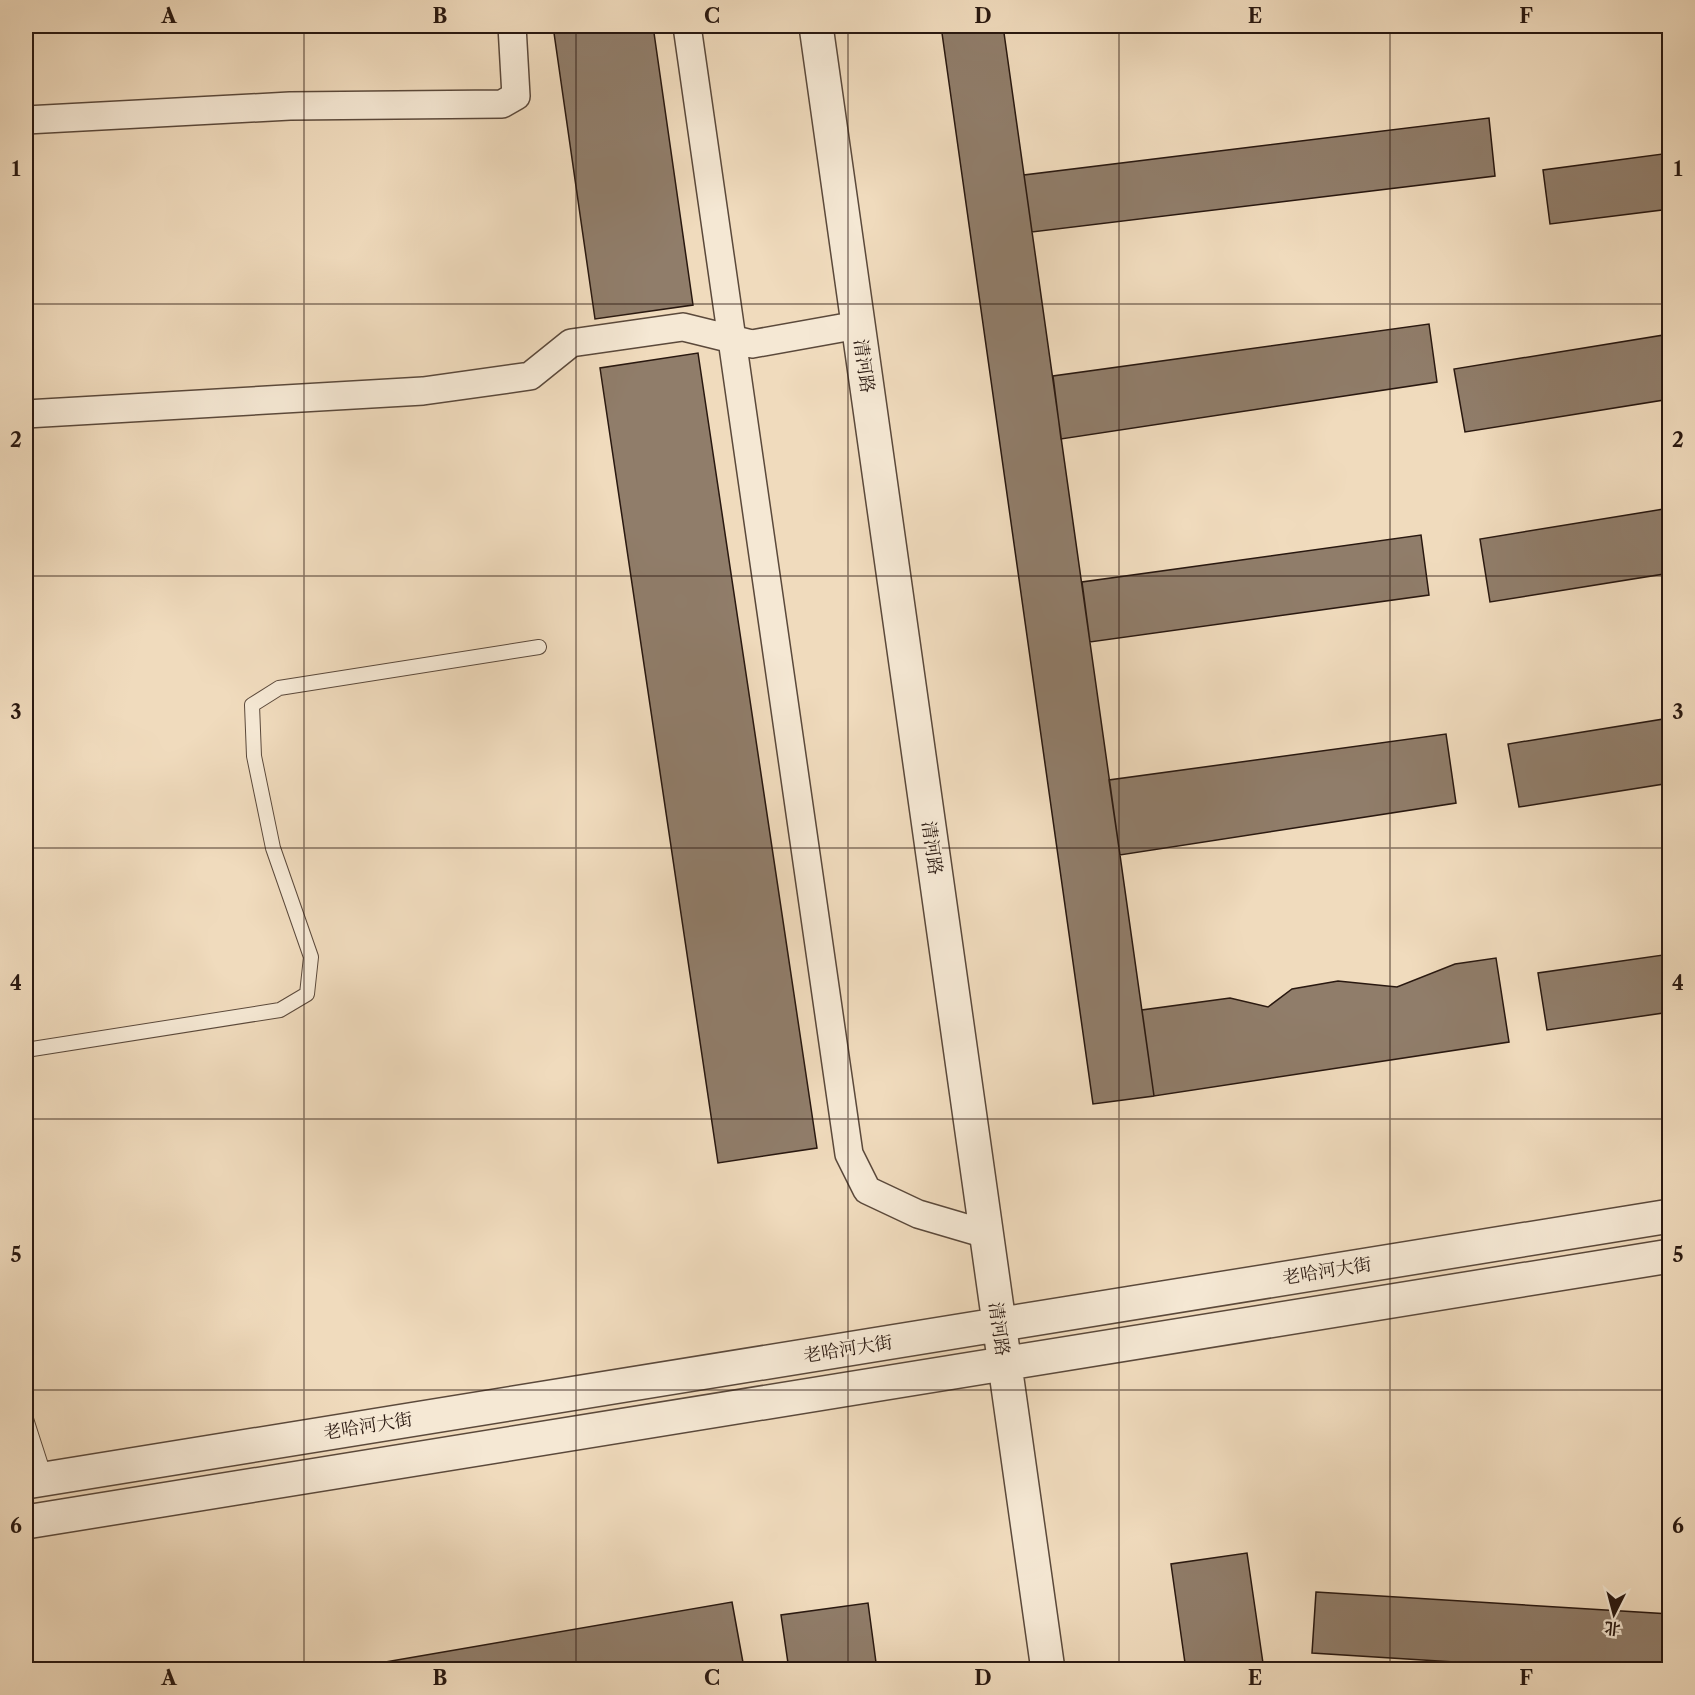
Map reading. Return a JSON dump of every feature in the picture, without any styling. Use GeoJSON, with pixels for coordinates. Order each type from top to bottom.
{"type":"FeatureCollection","features":[{"type":"Feature","properties":{"kind":"street"},"geometry":{"type":"LineString","coordinates":[[26,120],[290,106],[502,104],[516,96],[512,26]]}},
{"type":"Feature","properties":{"kind":"street"},"geometry":{"type":"LineString","coordinates":[[687,26],[849,1154],[867,1190],[918,1214],[986,1234]]}},
{"type":"Feature","properties":{"kind":"street","name":"清河路"},"geometry":{"type":"LineString","coordinates":[[816,26],[1048,1670]]}},
{"type":"Feature","properties":{"kind":"street"},"geometry":{"type":"LineString","coordinates":[[26,414],[423,391],[530,376],[571,343],[683,327],[752,344],[858,325]]}},
{"type":"Feature","properties":{"kind":"street","name":"老哈河大街"},"geometry":{"type":"LineString","coordinates":[[35,1480],[1670,1216]]}},
{"type":"Feature","properties":{"kind":"street"},"geometry":{"type":"LineString","coordinates":[[26,1522],[1670,1256]]}},
{"type":"Feature","properties":{"kind":"lane"},"geometry":{"type":"LineString","coordinates":[[26,1050],[280,1010],[307,994],[310,957],[273,848],[254,756],[252,705],[279,688],[539,647]]}},
{"type":"Feature","properties":{"kind":"lane"},"geometry":{"type":"LineString","coordinates":[[26,1419],[35,1480]]}},
{"type":"Feature","properties":{"kind":"building"},"geometry":{"type":"Polygon","coordinates":[[[553,26],[653,26],[693,305],[595,319],[553,26]]]}},
{"type":"Feature","properties":{"kind":"building"},"geometry":{"type":"Polygon","coordinates":[[[941,26],[1003,26],[1154,1096],[1093,1104],[941,26]]]}},
{"type":"Feature","properties":{"kind":"building"},"geometry":{"type":"Polygon","coordinates":[[[1007,26],[1030,26],[1008,29],[1007,26]]]}},
{"type":"Feature","properties":{"kind":"building"},"geometry":{"type":"Polygon","coordinates":[[[1489,118],[1495,176],[1032,232],[1024,175],[1489,118]]]}},
{"type":"Feature","properties":{"kind":"building"},"geometry":{"type":"Polygon","coordinates":[[[1670,153],[1670,209],[1550,224],[1543,170],[1670,153]]]}},
{"type":"Feature","properties":{"kind":"building"},"geometry":{"type":"Polygon","coordinates":[[[1429,324],[1437,382],[1061,439],[1053,376],[1429,324]]]}},
{"type":"Feature","properties":{"kind":"building"},"geometry":{"type":"Polygon","coordinates":[[[1670,334],[1670,399],[1465,432],[1454,369],[1670,334]]]}},
{"type":"Feature","properties":{"kind":"building"},"geometry":{"type":"Polygon","coordinates":[[[698,353],[817,1148],[718,1163],[600,368],[698,353]]]}},
{"type":"Feature","properties":{"kind":"building"},"geometry":{"type":"Polygon","coordinates":[[[1670,508],[1670,573],[1490,602],[1480,539],[1670,508]]]}},
{"type":"Feature","properties":{"kind":"building"},"geometry":{"type":"Polygon","coordinates":[[[1421,535],[1429,595],[1090,642],[1082,582],[1421,535]]]}},
{"type":"Feature","properties":{"kind":"building"},"geometry":{"type":"Polygon","coordinates":[[[1670,718],[1670,783],[1519,807],[1508,744],[1670,718]]]}},
{"type":"Feature","properties":{"kind":"building"},"geometry":{"type":"Polygon","coordinates":[[[1446,734],[1456,803],[1120,855],[1109,780],[1446,734]]]}},
{"type":"Feature","properties":{"kind":"building"},"geometry":{"type":"Polygon","coordinates":[[[1670,954],[1670,1012],[1547,1030],[1538,973],[1670,954]]]}},
{"type":"Feature","properties":{"kind":"building"},"geometry":{"type":"Polygon","coordinates":[[[1496,958],[1509,1042],[1154,1096],[1142,1010],[1230,998],[1268,1007],[1292,989],[1338,981],[1397,987],[1455,964],[1496,958]]]}},
{"type":"Feature","properties":{"kind":"building"},"geometry":{"type":"Polygon","coordinates":[[[1247,1553],[1264,1670],[1186,1670],[1171,1564],[1247,1553]]]}},
{"type":"Feature","properties":{"kind":"building"},"geometry":{"type":"Polygon","coordinates":[[[1316,1592],[1670,1614],[1670,1670],[1582,1670],[1312,1653],[1316,1592]]]}},
{"type":"Feature","properties":{"kind":"building"},"geometry":{"type":"Polygon","coordinates":[[[732,1602],[744,1668],[732,1670],[339,1670],[732,1602]]]}},
{"type":"Feature","properties":{"kind":"building"},"geometry":{"type":"Polygon","coordinates":[[[868,1603],[877,1670],[789,1670],[781,1615],[868,1603]]]}}]}
